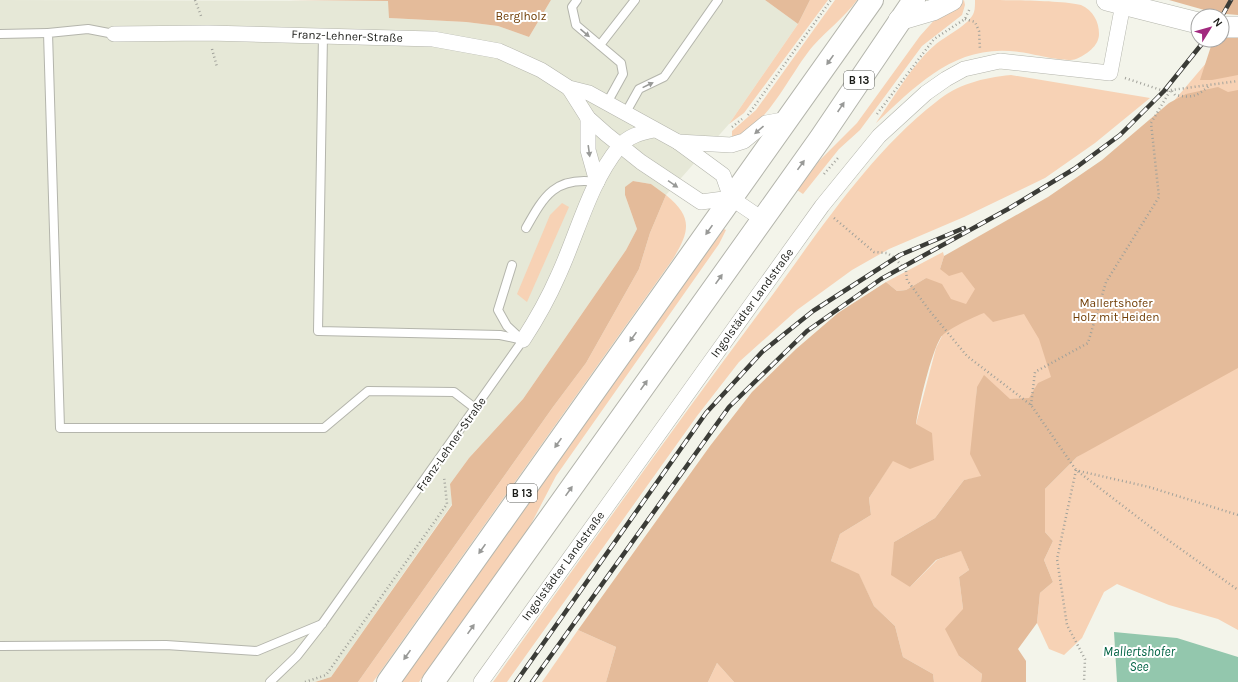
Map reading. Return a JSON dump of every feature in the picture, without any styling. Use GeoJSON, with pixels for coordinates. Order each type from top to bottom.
{"type":"FeatureCollection","features":[{"type":"Feature","properties":{"kind":"main road","name":"B 13"},"geometry":{"type":"LineString","coordinates":[[388,682],[872,0]]}},
{"type":"Feature","properties":{"kind":"main road","name":"B 13"},"geometry":{"type":"LineString","coordinates":[[433,682],[820,139],[899,20],[914,0]]}},
{"type":"Feature","properties":{"kind":"main road"},"geometry":{"type":"LineString","coordinates":[[899,20],[933,10],[952,0]]}},
{"type":"Feature","properties":{"kind":"main road"},"geometry":{"type":"LineString","coordinates":[[1115,2],[1190,21]]}},
{"type":"Feature","properties":{"kind":"street"},"geometry":{"type":"LineString","coordinates":[[1110,73],[1115,2]]}},
{"type":"Feature","properties":{"kind":"street","name":"Franz-Lehner-Straße"},"geometry":{"type":"LineString","coordinates":[[114,34],[208,33],[433,39],[499,51],[541,70],[569,88],[589,94],[607,103],[678,142],[723,175],[731,198],[701,202],[620,146],[588,118],[569,88]]}},
{"type":"Feature","properties":{"kind":"street","name":"Ingolstädter Landstraße"},"geometry":{"type":"LineString","coordinates":[[481,682],[822,206],[879,136],[926,93],[946,78],[964,69],[1000,61],[1110,73]]}},
{"type":"Feature","properties":{"kind":"street"},"geometry":{"type":"LineString","coordinates":[[596,182],[588,150],[588,118],[607,103]]}},
{"type":"Feature","properties":{"kind":"street"},"geometry":{"type":"LineString","coordinates":[[678,142],[731,145],[744,141],[766,123],[788,119]]}},
{"type":"Feature","properties":{"kind":"street","name":"Franz-Lehner-Straße"},"geometry":{"type":"LineString","coordinates":[[523,340],[540,312],[558,276],[596,182],[620,146],[633,135],[654,130]]}},
{"type":"Feature","properties":{"kind":"street"},"geometry":{"type":"LineString","coordinates":[[731,198],[762,219]]}},
{"type":"Feature","properties":{"kind":"lane"},"geometry":{"type":"LineString","coordinates":[[577,0],[572,7],[576,25],[621,64],[623,74],[607,103]]}},
{"type":"Feature","properties":{"kind":"lane"},"geometry":{"type":"LineString","coordinates":[[600,45],[635,0]]}},
{"type":"Feature","properties":{"kind":"lane"},"geometry":{"type":"LineString","coordinates":[[625,114],[639,89],[664,77],[718,0]]}},
{"type":"Feature","properties":{"kind":"lane"},"geometry":{"type":"LineString","coordinates":[[0,34],[88,30],[114,34]]}},
{"type":"Feature","properties":{"kind":"lane"},"geometry":{"type":"LineString","coordinates":[[48,33],[60,428],[324,428],[368,391],[454,392],[476,409]]}},
{"type":"Feature","properties":{"kind":"lane"},"geometry":{"type":"LineString","coordinates":[[323,35],[318,331],[500,335],[523,340]]}},
{"type":"Feature","properties":{"kind":"lane"},"geometry":{"type":"LineString","coordinates":[[526,228],[542,200],[556,188],[580,180],[596,182]]}},
{"type":"Feature","properties":{"kind":"lane"},"geometry":{"type":"LineString","coordinates":[[512,265],[498,310],[507,326],[523,340]]}},
{"type":"Feature","properties":{"kind":"lane","name":"Franz-Lehner-Straße"},"geometry":{"type":"LineString","coordinates":[[270,682],[297,656],[322,624],[476,409],[523,340]]}},
{"type":"Feature","properties":{"kind":"lane"},"geometry":{"type":"LineString","coordinates":[[0,646],[166,645],[256,651],[322,624]]}},
{"type":"Feature","properties":{"kind":"path"},"geometry":{"type":"LineString","coordinates":[[191,0],[196,3]]}},
{"type":"Feature","properties":{"kind":"path"},"geometry":{"type":"LineString","coordinates":[[728,132],[734,125],[748,115],[831,0]]}},
{"type":"Feature","properties":{"kind":"path"},"geometry":{"type":"LineString","coordinates":[[965,19],[975,22],[979,31],[980,65]]}},
{"type":"Feature","properties":{"kind":"path"},"geometry":{"type":"LineString","coordinates":[[1110,73],[1164,91],[1238,81]]}},
{"type":"Feature","properties":{"kind":"path"},"geometry":{"type":"LineString","coordinates":[[1171,91],[1174,95],[1185,97],[1199,95],[1210,85]]}},
{"type":"Feature","properties":{"kind":"path"},"geometry":{"type":"LineString","coordinates":[[1031,406],[1035,372],[1088,343],[1106,282],[1159,197],[1151,123],[1171,91]]}},
{"type":"Feature","properties":{"kind":"path"},"geometry":{"type":"LineString","coordinates":[[822,206],[848,231],[874,252],[892,255],[906,270],[907,280],[929,310],[967,356],[1031,406],[1076,470],[1161,535],[1238,590]]}},
{"type":"Feature","properties":{"kind":"path"},"geometry":{"type":"LineString","coordinates":[[305,682],[326,675],[447,504],[441,458]]}},
{"type":"Feature","properties":{"kind":"path"},"geometry":{"type":"LineString","coordinates":[[1076,470],[1149,487],[1238,515]]}},
{"type":"Feature","properties":{"kind":"path"},"geometry":{"type":"LineString","coordinates":[[1076,470],[1057,559],[1067,625],[1085,659],[1084,682]]}},
{"type":"Feature","properties":{"kind":"shaded area"},"geometry":{"type":"Polygon","coordinates":[[[0,0],[389,1],[389,18],[466,22],[498,26],[529,37],[551,0],[765,0],[798,24],[729,124],[666,195],[651,184],[633,181],[625,195],[637,229],[626,250],[523,399],[469,458],[450,484],[452,504],[331,677],[315,682],[0,682],[0,0]]]}},
{"type":"Feature","properties":{"kind":"green space","name":"Berglholz"},"geometry":{"type":"Polygon","coordinates":[[[289,0],[551,0],[529,37],[498,26],[466,22],[389,18],[388,1],[289,0]]]}},
{"type":"Feature","properties":{"kind":"green space"},"geometry":{"type":"Polygon","coordinates":[[[765,0],[810,0],[798,24],[765,0]]]}},
{"type":"Feature","properties":{"kind":"green space"},"geometry":{"type":"Polygon","coordinates":[[[810,0],[828,0],[744,113],[729,124],[798,24],[810,0]]]}},
{"type":"Feature","properties":{"kind":"green space"},"geometry":{"type":"Polygon","coordinates":[[[835,0],[857,0],[813,46],[778,98],[757,123],[746,132],[734,137],[732,136],[732,131],[756,110],[835,0]]]}},
{"type":"Feature","properties":{"kind":"green space"},"geometry":{"type":"Polygon","coordinates":[[[964,0],[965,5],[962,15],[922,46],[860,130],[839,149],[803,194],[797,190],[819,161],[857,123],[920,36],[938,16],[964,0]]]}},
{"type":"Feature","properties":{"kind":"green space"},"geometry":{"type":"Polygon","coordinates":[[[975,0],[1045,1],[1081,5],[1092,13],[1096,21],[1099,30],[1097,42],[1084,55],[1071,60],[1056,59],[1019,52],[996,51],[976,54],[957,60],[923,81],[876,123],[911,71],[927,52],[963,26],[972,17],[975,0]]]}},
{"type":"Feature","properties":{"kind":"green space"},"geometry":{"type":"Polygon","coordinates":[[[1169,0],[1238,0],[1238,15],[1230,14],[1230,8],[1197,8],[1169,0]]]}},
{"type":"Feature","properties":{"kind":"green space"},"geometry":{"type":"Polygon","coordinates":[[[1230,35],[1238,35],[1238,75],[1212,80],[1200,80],[1210,48],[1230,48],[1230,35]]]}},
{"type":"Feature","properties":{"kind":"green space","name":"Mallertshofer Holz mit Heiden"},"geometry":{"type":"Polygon","coordinates":[[[1238,59],[1238,630],[1218,619],[1169,605],[1117,584],[1104,592],[1082,638],[1064,655],[1049,649],[1037,623],[1040,593],[1053,582],[1044,560],[1053,541],[1045,532],[1045,489],[1077,457],[1083,453],[977,387],[975,415],[981,477],[964,480],[935,518],[894,542],[910,587],[937,560],[961,550],[969,570],[959,577],[963,609],[959,656],[982,674],[981,682],[934,682],[933,674],[903,657],[895,626],[874,606],[859,575],[831,561],[840,534],[871,515],[869,498],[916,424],[936,348],[942,336],[926,278],[906,290],[897,291],[886,282],[943,252],[944,256],[940,269],[1045,214],[1167,109],[1207,62],[1238,59]]]}},
{"type":"Feature","properties":{"kind":"green space"},"geometry":{"type":"Polygon","coordinates":[[[1011,75],[1150,98],[1095,143],[1045,178],[964,217],[889,249],[852,270],[797,310],[739,362],[697,416],[507,682],[493,682],[629,491],[825,222],[867,170],[889,145],[944,96],[962,86],[980,80],[1011,75]]]}},
{"type":"Feature","properties":{"kind":"green space","name":"Mallertshofer Holz mit Heiden"},"geometry":{"type":"Polygon","coordinates":[[[1218,87],[1228,92],[1238,90],[1238,368],[1077,457],[1045,489],[1045,532],[1053,541],[1044,560],[1053,582],[1040,593],[1037,623],[1018,649],[1026,661],[1026,682],[981,682],[982,674],[959,656],[945,629],[963,609],[959,577],[969,570],[961,551],[936,560],[910,587],[891,575],[894,542],[935,518],[964,480],[981,476],[970,454],[977,387],[984,375],[1010,399],[1029,398],[1038,383],[1051,377],[1039,339],[1024,314],[993,322],[984,313],[949,330],[944,334],[941,337],[933,355],[916,424],[932,433],[934,460],[910,469],[893,461],[869,498],[871,515],[840,534],[831,561],[859,574],[874,606],[895,626],[903,657],[933,674],[934,682],[734,682],[717,663],[708,682],[606,682],[616,647],[578,630],[710,446],[752,392],[796,349],[838,313],[886,282],[897,291],[906,290],[926,278],[942,284],[951,299],[966,304],[975,289],[962,272],[949,276],[940,269],[944,256],[1048,197],[1102,160],[1169,103],[1186,94],[1218,87]]]}},
{"type":"Feature","properties":{"kind":"green space"},"geometry":{"type":"Polygon","coordinates":[[[633,181],[651,184],[666,195],[650,233],[639,269],[586,363],[553,407],[358,682],[315,682],[331,677],[452,505],[450,484],[469,458],[523,399],[626,250],[637,229],[625,195],[625,187],[633,181]]]}},
{"type":"Feature","properties":{"kind":"green space"},"geometry":{"type":"Polygon","coordinates":[[[666,195],[681,210],[685,218],[686,225],[683,240],[673,259],[373,682],[358,682],[553,407],[586,363],[639,269],[650,233],[666,195]]]}},
{"type":"Feature","properties":{"kind":"green space"},"geometry":{"type":"Polygon","coordinates":[[[562,203],[569,207],[527,302],[517,294],[550,215],[562,203]]]}},
{"type":"Feature","properties":{"kind":"green space"},"geometry":{"type":"Polygon","coordinates":[[[724,229],[726,230],[719,244],[556,476],[529,528],[517,546],[419,682],[401,682],[667,305],[724,229]]]}},
{"type":"Feature","properties":{"kind":"green space"},"geometry":{"type":"Polygon","coordinates":[[[578,630],[616,647],[606,682],[542,682],[578,630]]]}},
{"type":"Feature","properties":{"kind":"green space"},"geometry":{"type":"Polygon","coordinates":[[[717,663],[734,682],[708,682],[717,663]]]}},
{"type":"Feature","properties":{"kind":"water","name":"Mallertshofer See"},"geometry":{"type":"Polygon","coordinates":[[[1114,632],[1177,638],[1238,657],[1238,682],[1117,682],[1114,632]]]}},
{"type":"Feature","properties":{"kind":"railway"},"geometry":{"type":"LineString","coordinates":[[1226,8],[1231,0]]}},
{"type":"Feature","properties":{"kind":"railway"},"geometry":{"type":"LineString","coordinates":[[532,682],[729,407],[807,331],[881,279],[1008,209],[1074,169],[1120,135],[1164,91],[1199,48]]}},
{"type":"Feature","properties":{"kind":"railway"},"geometry":{"type":"LineString","coordinates":[[516,682],[706,413],[762,352],[813,311],[900,255],[964,228]]}}]}
